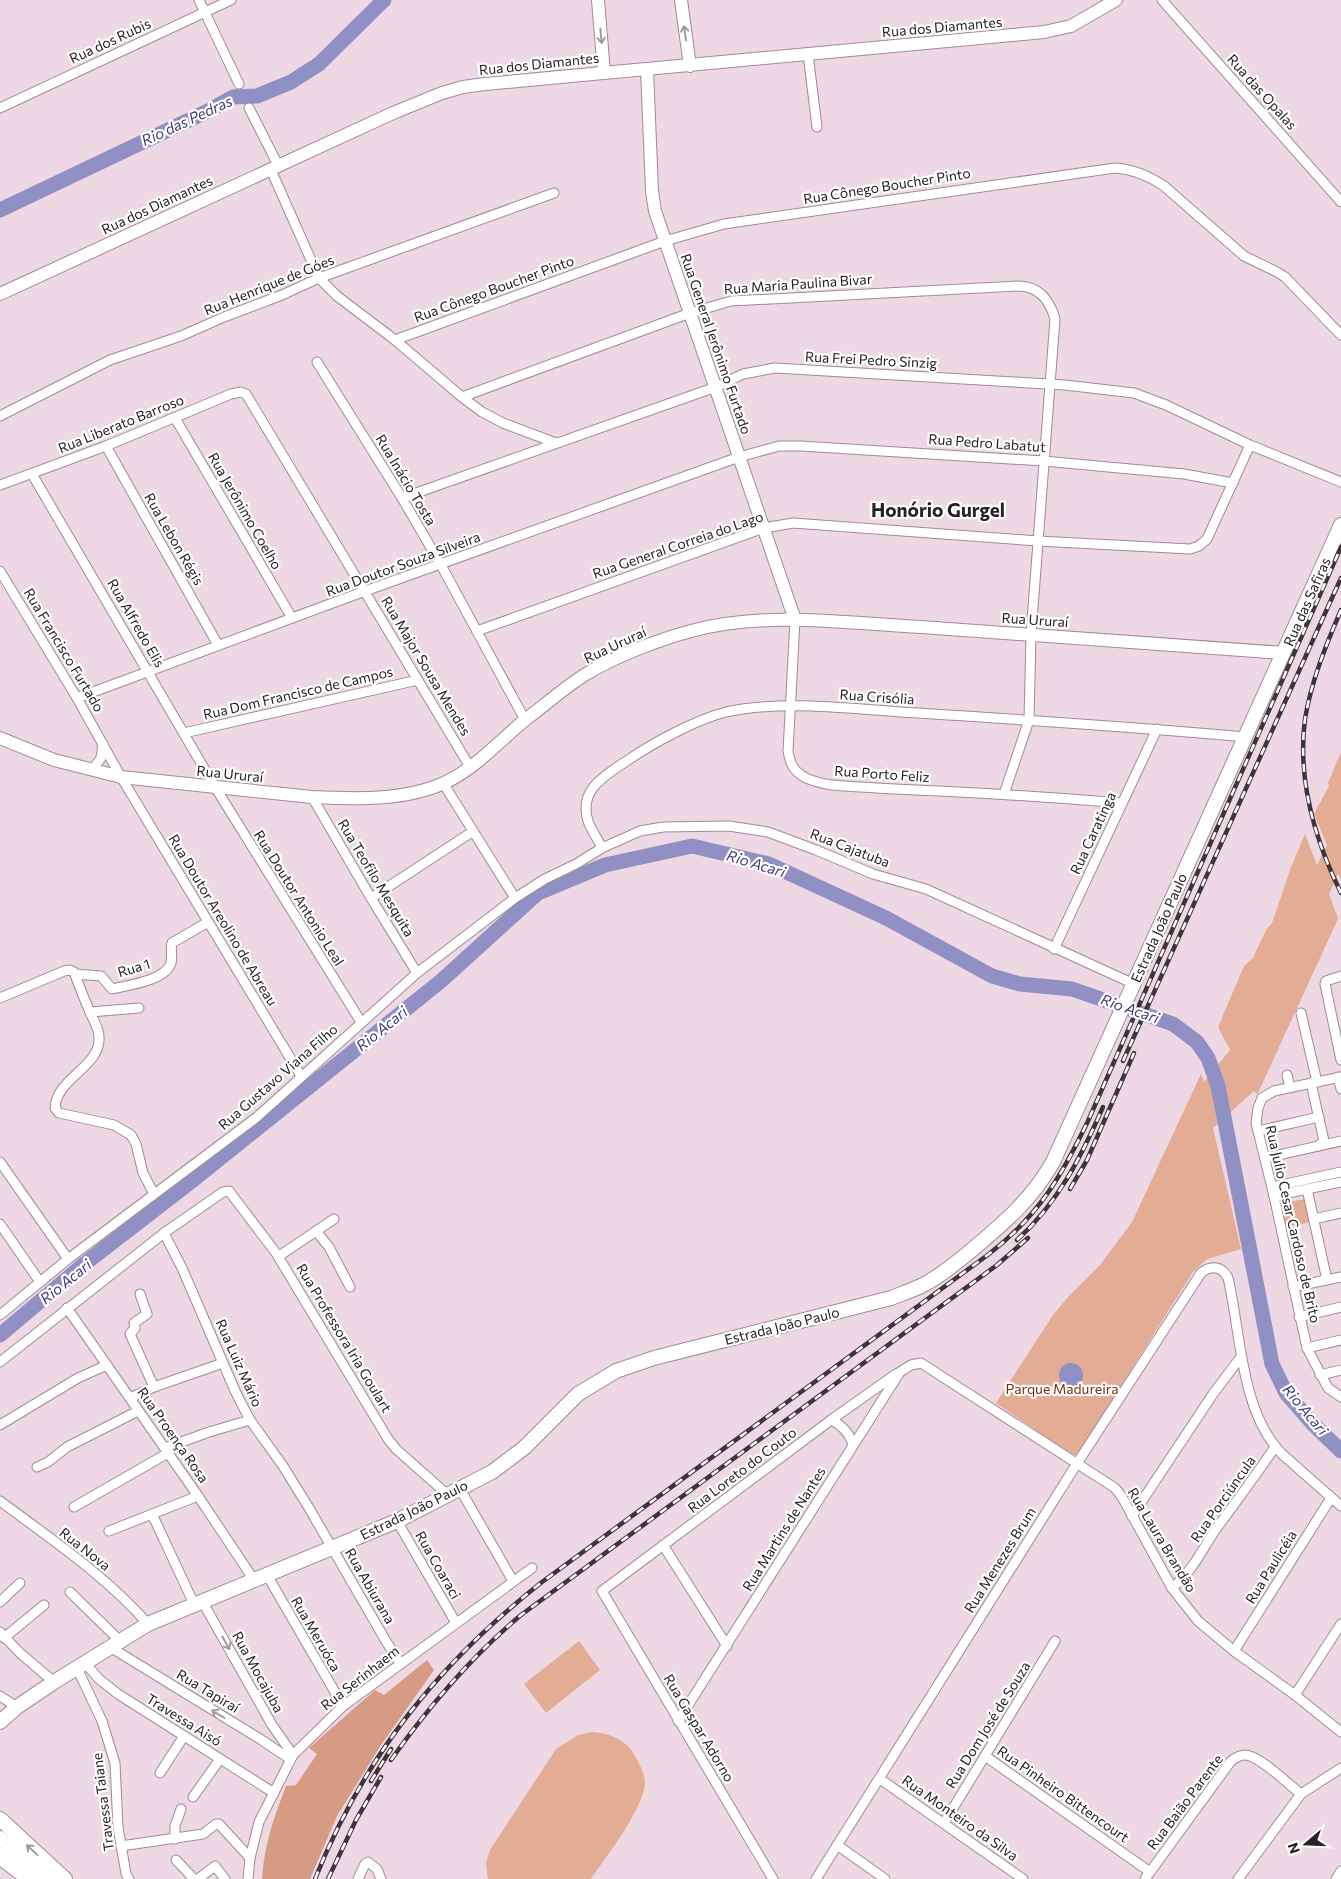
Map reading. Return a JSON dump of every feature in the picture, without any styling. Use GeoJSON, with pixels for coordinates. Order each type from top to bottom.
{"type":"FeatureCollection","features":[{"type":"Feature","properties":{"kind":"highway"},"geometry":{"type":"LineString","coordinates":[[0,1856],[30,1879]]}},
{"type":"Feature","properties":{"kind":"main road","name":"Rua das Safiras"},"geometry":{"type":"LineString","coordinates":[[1284,653],[1341,525]]}},
{"type":"Feature","properties":{"kind":"main road","name":"Estrada João Paulo"},"geometry":{"type":"LineString","coordinates":[[0,1722],[54,1682],[148,1624],[397,1521],[492,1472],[524,1448],[578,1394],[616,1371],[654,1358],[891,1298],[922,1286],[936,1277],[1011,1216],[1041,1182],[1053,1162],[1284,653]]}},
{"type":"Feature","properties":{"kind":"main road"},"geometry":{"type":"LineString","coordinates":[[0,1819],[65,1879]]}},
{"type":"Feature","properties":{"kind":"main road"},"geometry":{"type":"LineString","coordinates":[[0,1838],[49,1879]]}},
{"type":"Feature","properties":{"kind":"street"},"geometry":{"type":"LineString","coordinates":[[199,0],[239,84]]}},
{"type":"Feature","properties":{"kind":"street","name":"Rua dos Rubis"},"geometry":{"type":"LineString","coordinates":[[0,108],[231,0]]}},
{"type":"Feature","properties":{"kind":"street"},"geometry":{"type":"LineString","coordinates":[[598,0],[604,73]]}},
{"type":"Feature","properties":{"kind":"street"},"geometry":{"type":"LineString","coordinates":[[681,0],[690,66]]}},
{"type":"Feature","properties":{"kind":"street","name":"Rua dos Diamantes"},"geometry":{"type":"LineString","coordinates":[[0,294],[275,169],[393,113],[451,90],[485,84],[973,40],[1059,30],[1081,21],[1116,0]]}},
{"type":"Feature","properties":{"kind":"street","name":"Rua das Opalas"},"geometry":{"type":"LineString","coordinates":[[1162,0],[1341,202]]}},
{"type":"Feature","properties":{"kind":"street"},"geometry":{"type":"LineString","coordinates":[[808,54],[817,127]]}},
{"type":"Feature","properties":{"kind":"street","name":"Rua General Jerônimo Furtado"},"geometry":{"type":"LineString","coordinates":[[647,70],[652,191],[655,210],[796,620]]}},
{"type":"Feature","properties":{"kind":"street"},"geometry":{"type":"LineString","coordinates":[[249,108],[319,278],[348,305],[395,340],[482,412],[504,423],[556,443]]}},
{"type":"Feature","properties":{"kind":"street","name":"Rua Cônego Boucher Pinto"},"geometry":{"type":"LineString","coordinates":[[395,340],[665,241],[724,224],[1115,168],[1126,168],[1145,175],[1164,186],[1244,256],[1285,277],[1341,335]]}},
{"type":"Feature","properties":{"kind":"street","name":"Rua Henrique de Góes"},"geometry":{"type":"LineString","coordinates":[[0,416],[110,360],[181,336],[319,278],[554,193]]}},
{"type":"Feature","properties":{"kind":"street","name":"Rua Maria Paulina Bivar"},"geometry":{"type":"LineString","coordinates":[[462,397],[722,303],[745,299],[1020,286],[1028,286],[1036,290],[1044,296],[1053,310],[1055,319],[1050,384]]}},
{"type":"Feature","properties":{"kind":"street","name":"Rua Inácio Tosta"},"geometry":{"type":"LineString","coordinates":[[317,362],[402,498],[441,565],[525,720]]}},
{"type":"Feature","properties":{"kind":"street","name":"Rua Frei Pedro Sinzig"},"geometry":{"type":"LineString","coordinates":[[402,498],[716,387],[743,374],[775,368],[1050,384],[1116,390],[1146,397],[1250,445],[1341,482]]}},
{"type":"Feature","properties":{"kind":"street"},"geometry":{"type":"LineString","coordinates":[[1004,794],[1029,720],[1031,634],[1050,384]]}},
{"type":"Feature","properties":{"kind":"street","name":"Rua Liberato Barroso"},"geometry":{"type":"LineString","coordinates":[[0,485],[106,446],[235,393],[246,394],[250,398]]}},
{"type":"Feature","properties":{"kind":"street","name":"Rua Major Sousa Mendes"},"geometry":{"type":"LineString","coordinates":[[250,398],[470,767]]}},
{"type":"Feature","properties":{"kind":"street","name":"Rua Jerônimo Coelho"},"geometry":{"type":"LineString","coordinates":[[175,418],[292,618]]}},
{"type":"Feature","properties":{"kind":"street","name":"Rua General Correia do Lago"},"geometry":{"type":"LineString","coordinates":[[477,631],[764,528],[786,524],[806,523],[1038,541],[1182,549],[1199,546],[1207,539],[1250,445]]}},
{"type":"Feature","properties":{"kind":"street","name":"Rua Lebon Régis"},"geometry":{"type":"LineString","coordinates":[[106,446],[218,645]]}},
{"type":"Feature","properties":{"kind":"street","name":"Rua Pedro Labatut"},"geometry":{"type":"LineString","coordinates":[[739,457],[779,446],[801,446],[1044,461],[1184,474],[1233,483]]}},
{"type":"Feature","properties":{"kind":"street","name":"Rua Doutor Souza Silveira"},"geometry":{"type":"LineString","coordinates":[[77,698],[365,591],[739,457]]}},
{"type":"Feature","properties":{"kind":"street","name":"Rua Alfredo Elis"},"geometry":{"type":"LineString","coordinates":[[32,474],[215,787]]}},
{"type":"Feature","properties":{"kind":"street","name":"Rua Francisco Furtado"},"geometry":{"type":"LineString","coordinates":[[0,571],[77,698],[120,777]]}},
{"type":"Feature","properties":{"kind":"street","name":"Rua Ururaí"},"geometry":{"type":"LineString","coordinates":[[0,738],[54,760],[120,777],[312,797],[343,798],[405,794],[444,783],[470,767],[525,720],[587,674],[638,649],[666,638],[719,625],[754,621],[796,620],[1031,634],[1284,653]]}},
{"type":"Feature","properties":{"kind":"street","name":"Rua Porto Feliz"},"geometry":{"type":"LineString","coordinates":[[796,620],[788,737],[789,760],[797,773],[818,782],[832,785],[894,790],[1004,794],[1122,803]]}},
{"type":"Feature","properties":{"kind":"street","name":"Rua Dom Francisco de Campos"},"geometry":{"type":"LineString","coordinates":[[184,733],[418,680]]}},
{"type":"Feature","properties":{"kind":"street","name":"Rua Crisólia"},"geometry":{"type":"LineString","coordinates":[[602,848],[588,821],[586,799],[595,784],[615,769],[668,737],[718,714],[745,709],[790,706],[1029,720],[1246,736]]}},
{"type":"Feature","properties":{"kind":"street","name":"Rua Caratinga"},"geometry":{"type":"LineString","coordinates":[[1054,949],[1157,729]]}},
{"type":"Feature","properties":{"kind":"street"},"geometry":{"type":"LineString","coordinates":[[92,770],[101,758],[103,744]]}},
{"type":"Feature","properties":{"kind":"street","name":"Rua Doutor Areolino de Abreau"},"geometry":{"type":"LineString","coordinates":[[120,777],[301,1076]]}},
{"type":"Feature","properties":{"kind":"street"},"geometry":{"type":"LineString","coordinates":[[444,783],[472,832],[515,898]]}},
{"type":"Feature","properties":{"kind":"street","name":"Rua Doutor Antonio Leal"},"geometry":{"type":"LineString","coordinates":[[215,787],[360,1022]]}},
{"type":"Feature","properties":{"kind":"street","name":"Rua Teofilo Mesquita"},"geometry":{"type":"LineString","coordinates":[[312,797],[370,898],[417,973]]}},
{"type":"Feature","properties":{"kind":"street","name":"Rua Cajatuba"},"geometry":{"type":"LineString","coordinates":[[576,864],[602,848],[640,831],[663,827],[730,826],[768,832],[873,874],[926,889],[1132,987]]}},
{"type":"Feature","properties":{"kind":"street"},"geometry":{"type":"LineString","coordinates":[[370,898],[472,832]]}},
{"type":"Feature","properties":{"kind":"street","name":"Rua Gustavo Viana Filho"},"geometry":{"type":"LineString","coordinates":[[0,1315],[68,1260],[257,1117],[360,1022],[417,973],[515,898],[576,864]]}},
{"type":"Feature","properties":{"kind":"street","name":"Rua 1"},"geometry":{"type":"LineString","coordinates":[[75,974],[101,976],[112,989],[147,981],[168,969],[172,959],[172,944],[208,922]]}},
{"type":"Feature","properties":{"kind":"street"},"geometry":{"type":"LineString","coordinates":[[0,998],[72,970],[99,1034],[97,1050],[63,1088],[55,1102],[55,1108],[59,1113],[114,1125],[131,1135],[136,1144],[143,1173],[154,1194]]}},
{"type":"Feature","properties":{"kind":"street"},"geometry":{"type":"LineString","coordinates":[[1341,976],[1326,981],[1325,984],[1341,1060]]}},
{"type":"Feature","properties":{"kind":"street"},"geometry":{"type":"LineString","coordinates":[[90,1012],[139,1008]]}},
{"type":"Feature","properties":{"kind":"street"},"geometry":{"type":"LineString","coordinates":[[1301,1013],[1324,1141],[1319,1145]]}},
{"type":"Feature","properties":{"kind":"street"},"geometry":{"type":"LineString","coordinates":[[1287,1075],[1290,1087]]}},
{"type":"Feature","properties":{"kind":"street"},"geometry":{"type":"LineString","coordinates":[[1340,1077],[1341,1089]]}},
{"type":"Feature","properties":{"kind":"street","name":"Rua Julio Cesar Cardoso de Brito"},"geometry":{"type":"LineString","coordinates":[[1340,1077],[1274,1091],[1262,1098],[1256,1114],[1258,1131],[1307,1348],[1328,1388],[1341,1397]]}},
{"type":"Feature","properties":{"kind":"street"},"geometry":{"type":"LineString","coordinates":[[1258,1131],[1319,1117]]}},
{"type":"Feature","properties":{"kind":"street"},"geometry":{"type":"LineString","coordinates":[[1265,1158],[1341,1141]]}},
{"type":"Feature","properties":{"kind":"street"},"geometry":{"type":"LineString","coordinates":[[0,1162],[68,1260]]}},
{"type":"Feature","properties":{"kind":"street"},"geometry":{"type":"LineString","coordinates":[[1272,1187],[1341,1172]]}},
{"type":"Feature","properties":{"kind":"street"},"geometry":{"type":"LineString","coordinates":[[1274,1196],[1341,1182]]}},
{"type":"Feature","properties":{"kind":"street"},"geometry":{"type":"LineString","coordinates":[[1307,1189],[1327,1280]]}},
{"type":"Feature","properties":{"kind":"street","name":"Rua Professora Iria Goulart"},"geometry":{"type":"LineString","coordinates":[[164,1233],[223,1192],[229,1191],[232,1193],[279,1256],[388,1439],[396,1449],[454,1492],[513,1581]]}},
{"type":"Feature","properties":{"kind":"street"},"geometry":{"type":"LineString","coordinates":[[1314,1219],[1341,1213]]}},
{"type":"Feature","properties":{"kind":"street"},"geometry":{"type":"LineString","coordinates":[[279,1256],[334,1219]]}},
{"type":"Feature","properties":{"kind":"street"},"geometry":{"type":"LineString","coordinates":[[0,1224],[40,1282]]}},
{"type":"Feature","properties":{"kind":"street"},"geometry":{"type":"LineString","coordinates":[[316,1231],[338,1263],[350,1286]]}},
{"type":"Feature","properties":{"kind":"street"},"geometry":{"type":"LineString","coordinates":[[0,1362],[164,1233]]}},
{"type":"Feature","properties":{"kind":"street","name":"Rua Luiz Mário"},"geometry":{"type":"LineString","coordinates":[[164,1233],[182,1268],[250,1420],[296,1486],[332,1548]]}},
{"type":"Feature","properties":{"kind":"street","name":"Rua Menezes Brum"},"geometry":{"type":"LineString","coordinates":[[816,1879],[1076,1465],[1201,1272],[1208,1268],[1222,1270],[1228,1278],[1240,1358]]}},
{"type":"Feature","properties":{"kind":"street"},"geometry":{"type":"LineString","coordinates":[[1293,1287],[1341,1277]]}},
{"type":"Feature","properties":{"kind":"street"},"geometry":{"type":"LineString","coordinates":[[140,1294],[147,1314],[134,1323],[135,1328],[130,1334],[154,1388]]}},
{"type":"Feature","properties":{"kind":"street"},"geometry":{"type":"LineString","coordinates":[[1299,1317],[1341,1306]]}},
{"type":"Feature","properties":{"kind":"street","name":"Rua Proença Rosa"},"geometry":{"type":"LineString","coordinates":[[67,1308],[167,1450],[254,1580]]}},
{"type":"Feature","properties":{"kind":"street"},"geometry":{"type":"LineString","coordinates":[[1307,1348],[1341,1340]]}},
{"type":"Feature","properties":{"kind":"street"},"geometry":{"type":"LineString","coordinates":[[1240,1358],[1258,1413],[1275,1447],[1341,1506]]}},
{"type":"Feature","properties":{"kind":"street"},"geometry":{"type":"LineString","coordinates":[[1132,1516],[1240,1358]]}},
{"type":"Feature","properties":{"kind":"street"},"geometry":{"type":"LineString","coordinates":[[130,1398],[223,1363]]}},
{"type":"Feature","properties":{"kind":"street","name":"Rua Laura Brandão"},"geometry":{"type":"LineString","coordinates":[[900,1372],[914,1363],[921,1363],[1114,1488],[1122,1497],[1172,1588],[1198,1621],[1234,1651],[1296,1695],[1341,1732]]}},
{"type":"Feature","properties":{"kind":"street"},"geometry":{"type":"LineString","coordinates":[[0,1426],[72,1381],[107,1365]]}},
{"type":"Feature","properties":{"kind":"street"},"geometry":{"type":"LineString","coordinates":[[1320,1375],[1341,1370]]}},
{"type":"Feature","properties":{"kind":"street","name":"Rua Loreto do Couto"},"geometry":{"type":"LineString","coordinates":[[602,1591],[831,1420],[900,1372]]}},
{"type":"Feature","properties":{"kind":"street","name":"Rua Martins de Nantes"},"geometry":{"type":"LineString","coordinates":[[678,1721],[900,1372]]}},
{"type":"Feature","properties":{"kind":"street"},"geometry":{"type":"LineString","coordinates":[[37,1467],[48,1462],[67,1447],[138,1411]]}},
{"type":"Feature","properties":{"kind":"street"},"geometry":{"type":"LineString","coordinates":[[74,1507],[167,1450],[209,1432],[250,1420]]}},
{"type":"Feature","properties":{"kind":"street"},"geometry":{"type":"LineString","coordinates":[[831,1420],[842,1426],[853,1444]]}},
{"type":"Feature","properties":{"kind":"street","name":"Rua Porciúncula"},"geometry":{"type":"LineString","coordinates":[[1172,1588],[1192,1569],[1215,1532],[1275,1447]]}},
{"type":"Feature","properties":{"kind":"street"},"geometry":{"type":"LineString","coordinates":[[108,1531],[198,1496]]}},
{"type":"Feature","properties":{"kind":"street","name":"Rua Paulicéia"},"geometry":{"type":"LineString","coordinates":[[1234,1651],[1331,1498]]}},
{"type":"Feature","properties":{"kind":"street","name":"Rua Nova"},"geometry":{"type":"LineString","coordinates":[[0,1501],[94,1572],[138,1612],[148,1624]]}},
{"type":"Feature","properties":{"kind":"street","name":"Rua Mocajuba"},"geometry":{"type":"LineString","coordinates":[[152,1514],[198,1603],[292,1757]]}},
{"type":"Feature","properties":{"kind":"street","name":"Rua Coaraci"},"geometry":{"type":"LineString","coordinates":[[397,1521],[456,1623]]}},
{"type":"Feature","properties":{"kind":"street"},"geometry":{"type":"LineString","coordinates":[[663,1545],[727,1646]]}},
{"type":"Feature","properties":{"kind":"street","name":"Rua Abiurana"},"geometry":{"type":"LineString","coordinates":[[332,1548],[401,1664]]}},
{"type":"Feature","properties":{"kind":"street","name":"Rua Serinhaem"},"geometry":{"type":"LineString","coordinates":[[248,1879],[250,1858],[259,1822],[292,1757],[343,1706],[532,1568]]}},
{"type":"Feature","properties":{"kind":"street","name":"Rua Meruóca"},"geometry":{"type":"LineString","coordinates":[[267,1575],[343,1706]]}},
{"type":"Feature","properties":{"kind":"street"},"geometry":{"type":"LineString","coordinates":[[0,1602],[20,1583]]}},
{"type":"Feature","properties":{"kind":"street","name":"Rua Gaspar Adorno"},"geometry":{"type":"LineString","coordinates":[[602,1591],[773,1879]]}},
{"type":"Feature","properties":{"kind":"street","name":"Rua Tapiraí"},"geometry":{"type":"LineString","coordinates":[[70,1592],[115,1644],[260,1739],[292,1757]]}},
{"type":"Feature","properties":{"kind":"street"},"geometry":{"type":"LineString","coordinates":[[44,1605],[2,1635],[54,1682]]}},
{"type":"Feature","properties":{"kind":"street"},"geometry":{"type":"LineString","coordinates":[[1296,1695],[1341,1624]]}},
{"type":"Feature","properties":{"kind":"street","name":"Rua Dom José de Souza"},"geometry":{"type":"LineString","coordinates":[[944,1823],[1055,1641]]}},
{"type":"Feature","properties":{"kind":"street","name":"Travessa Aisó"},"geometry":{"type":"LineString","coordinates":[[81,1665],[109,1687],[274,1793]]}},
{"type":"Feature","properties":{"kind":"street","name":"Travessa Taiane"},"geometry":{"type":"LineString","coordinates":[[81,1665],[115,1762],[118,1827],[129,1879]]}},
{"type":"Feature","properties":{"kind":"street"},"geometry":{"type":"LineString","coordinates":[[0,1696],[17,1708]]}},
{"type":"Feature","properties":{"kind":"street"},"geometry":{"type":"LineString","coordinates":[[260,1739],[272,1725]]}},
{"type":"Feature","properties":{"kind":"street"},"geometry":{"type":"LineString","coordinates":[[160,1773],[184,1736]]}},
{"type":"Feature","properties":{"kind":"street","name":"Rua Baião Parente"},"geometry":{"type":"LineString","coordinates":[[1148,1876],[1231,1761],[1237,1757],[1244,1755],[1259,1761],[1300,1794]]}},
{"type":"Feature","properties":{"kind":"street","name":"Rua Pinheiro Bittencourt"},"geometry":{"type":"LineString","coordinates":[[985,1756],[1148,1876]]}},
{"type":"Feature","properties":{"kind":"street"},"geometry":{"type":"LineString","coordinates":[[193,1797],[220,1759]]}},
{"type":"Feature","properties":{"kind":"street"},"geometry":{"type":"LineString","coordinates":[[1238,1879],[1300,1794],[1341,1768]]}},
{"type":"Feature","properties":{"kind":"street","name":"Rua Monteiro da Silva"},"geometry":{"type":"LineString","coordinates":[[880,1779],[1023,1879]]}},
{"type":"Feature","properties":{"kind":"street"},"geometry":{"type":"LineString","coordinates":[[175,1839],[175,1826],[181,1809]]}},
{"type":"Feature","properties":{"kind":"street"},"geometry":{"type":"LineString","coordinates":[[121,1846],[203,1834],[216,1824],[219,1824],[250,1858]]}},
{"type":"Feature","properties":{"kind":"street"},"geometry":{"type":"LineString","coordinates":[[837,1845],[885,1879]]}},
{"type":"Feature","properties":{"kind":"street"},"geometry":{"type":"LineString","coordinates":[[176,1860],[194,1879]]}},
{"type":"Feature","properties":{"kind":"street"},"geometry":{"type":"LineString","coordinates":[[358,1879],[365,1864],[369,1862],[378,1869],[381,1879]]}},
{"type":"Feature","properties":{"kind":"street"},"geometry":{"type":"LineString","coordinates":[[198,1879],[215,1866],[225,1879]]}},
{"type":"Feature","properties":{"kind":"street"},"geometry":{"type":"LineString","coordinates":[[1336,1879],[1341,1871]]}},
{"type":"Feature","properties":{"kind":"green space","name":"Parque Madureira"},"geometry":{"type":"Polygon","coordinates":[[[1341,752],[1341,879],[1338,874],[1329,894],[1338,918],[1337,921],[1257,1095],[1254,1091],[1213,1128],[1241,1249],[1207,1259],[1193,1272],[1079,1452],[1072,1455],[996,1403],[1053,1315],[1100,1265],[1132,1222],[1201,1074],[1204,1082],[1230,1050],[1218,1027],[1244,966],[1253,958],[1266,930],[1272,923],[1291,867],[1305,834],[1317,865],[1327,845],[1314,814],[1329,786],[1328,783],[1341,752]]]}},
{"type":"Feature","properties":{"kind":"green space"},"geometry":{"type":"Polygon","coordinates":[[[1305,1199],[1311,1222],[1286,1227],[1282,1203],[1305,1199]]]}},
{"type":"Feature","properties":{"kind":"green space"},"geometry":{"type":"Polygon","coordinates":[[[579,1641],[600,1670],[546,1713],[524,1684],[579,1641]]]}},
{"type":"Feature","properties":{"kind":"green space"},"geometry":{"type":"Polygon","coordinates":[[[592,1732],[612,1736],[629,1747],[641,1767],[645,1783],[643,1794],[631,1819],[591,1879],[488,1879],[486,1863],[490,1850],[556,1749],[578,1735],[592,1732]]]}},
{"type":"Feature","properties":{"kind":"shaded area"},"geometry":{"type":"Polygon","coordinates":[[[427,1660],[434,1670],[381,1745],[337,1816],[310,1879],[262,1879],[270,1832],[286,1786],[296,1785],[317,1754],[309,1748],[375,1690],[384,1695],[427,1660]]]}},
{"type":"Feature","properties":{"kind":"water"},"geometry":{"type":"Polygon","coordinates":[[[1071,1363],[1079,1367],[1083,1375],[1079,1383],[1071,1387],[1063,1383],[1059,1375],[1063,1367],[1071,1363]]]}},
{"type":"Feature","properties":{"kind":"waterway","name":"Rio das Pedras"},"geometry":{"type":"LineString","coordinates":[[0,210],[208,111],[233,97],[257,96],[291,82],[319,64],[384,0]]}},
{"type":"Feature","properties":{"kind":"waterway","name":"Rio Acari"},"geometry":{"type":"LineString","coordinates":[[0,1335],[83,1265],[193,1180],[441,981],[538,893],[605,865],[692,846],[769,864],[886,918],[992,976],[1020,984],[1072,989],[1173,1024],[1197,1042],[1208,1058],[1218,1086],[1272,1364],[1286,1393],[1313,1424],[1341,1451]]}},
{"type":"Feature","properties":{"kind":"railway"},"geometry":{"type":"LineString","coordinates":[[315,1879],[335,1834],[381,1752],[438,1679],[504,1613],[542,1582],[989,1254],[1022,1225],[1035,1210],[1058,1177],[1088,1121],[1341,547]]}},
{"type":"Feature","properties":{"kind":"railway"},"geometry":{"type":"LineString","coordinates":[[1123,1061],[1341,578]]}},
{"type":"Feature","properties":{"kind":"railway"},"geometry":{"type":"LineString","coordinates":[[1341,610],[1315,677],[1305,719],[1303,742],[1306,787],[1310,809],[1323,852],[1341,893]]}},
{"type":"Feature","properties":{"kind":"railway"},"geometry":{"type":"LineString","coordinates":[[1070,1189],[1087,1160],[1134,1053]]}},
{"type":"Feature","properties":{"kind":"railway"},"geometry":{"type":"LineString","coordinates":[[1017,1240],[1045,1211],[1067,1178],[1086,1144],[1103,1107]]}},
{"type":"Feature","properties":{"kind":"railway"},"geometry":{"type":"LineString","coordinates":[[391,1760],[451,1683],[502,1631],[521,1615],[997,1265],[1028,1238]]}},
{"type":"Feature","properties":{"kind":"railway"},"geometry":{"type":"LineString","coordinates":[[371,1781],[391,1749]]}},
{"type":"Feature","properties":{"kind":"railway"},"geometry":{"type":"LineString","coordinates":[[328,1879],[356,1820],[381,1777]]}},
{"type":"Feature","properties":{"kind":"district","name":"Honório Gurgel"},"geometry":{"type":"Point","coordinates":[938,510]}}]}
